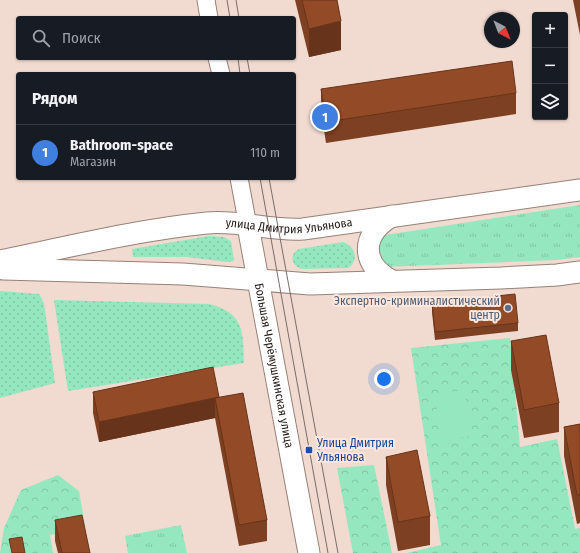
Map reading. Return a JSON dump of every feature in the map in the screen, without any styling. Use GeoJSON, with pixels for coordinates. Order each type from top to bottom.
{"type":"FeatureCollection","features":[{"type":"Feature","properties":{"kind":"main road","name":"улица Дмитрия Ульянова"},"geometry":{"type":"LineString","coordinates":[[0,261],[126,236],[207,223],[226,223],[286,230],[337,225],[580,190]]}},
{"type":"Feature","properties":{"kind":"main road"},"geometry":{"type":"LineString","coordinates":[[392,216],[375,229],[370,238],[368,249],[370,259],[375,269],[392,281]]}},
{"type":"Feature","properties":{"kind":"main road"},"geometry":{"type":"LineString","coordinates":[[337,225],[351,235],[359,250],[358,268],[348,283]]}},
{"type":"Feature","properties":{"kind":"main road","name":"Большая Черёмушкинская улица"},"geometry":{"type":"LineString","coordinates":[[248,226],[309,553]]}},
{"type":"Feature","properties":{"kind":"main road"},"geometry":{"type":"LineString","coordinates":[[0,268],[183,274],[310,284],[501,278],[557,275],[580,272]]}},
{"type":"Feature","properties":{"kind":"street"},"geometry":{"type":"LineString","coordinates":[[206,0],[209,16]]}},
{"type":"Feature","properties":{"kind":"street"},"geometry":{"type":"LineString","coordinates":[[217,60],[220,72]]}},
{"type":"Feature","properties":{"kind":"street","name":"Большая Черёмушкинская улица"},"geometry":{"type":"LineString","coordinates":[[240,180],[248,226]]}},
{"type":"Feature","properties":{"kind":"green space"},"geometry":{"type":"Polygon","coordinates":[[[580,205],[580,257],[557,260],[384,267],[374,241],[379,236],[580,205]]]}},
{"type":"Feature","properties":{"kind":"green space"},"geometry":{"type":"Polygon","coordinates":[[[209,236],[224,237],[231,241],[234,261],[227,262],[187,257],[133,257],[132,249],[209,236]]]}},
{"type":"Feature","properties":{"kind":"green space"},"geometry":{"type":"Polygon","coordinates":[[[343,242],[351,247],[355,257],[352,265],[348,268],[302,269],[294,263],[294,254],[299,249],[343,242]]]}},
{"type":"Feature","properties":{"kind":"green space"},"geometry":{"type":"Polygon","coordinates":[[[0,291],[39,294],[44,303],[55,383],[0,398],[0,291]]]}},
{"type":"Feature","properties":{"kind":"green space"},"geometry":{"type":"Polygon","coordinates":[[[54,300],[209,304],[229,312],[239,324],[242,332],[244,363],[68,391],[54,300]]]}},
{"type":"Feature","properties":{"kind":"green space"},"geometry":{"type":"Polygon","coordinates":[[[510,338],[520,447],[557,439],[575,529],[580,528],[580,553],[407,553],[441,545],[411,348],[510,338]]]}},
{"type":"Feature","properties":{"kind":"green space"},"geometry":{"type":"Polygon","coordinates":[[[465,390],[470,436],[440,440],[435,393],[465,390]]]}},
{"type":"Feature","properties":{"kind":"green space"},"geometry":{"type":"Polygon","coordinates":[[[374,465],[392,553],[353,553],[337,468],[374,465]]]}},
{"type":"Feature","properties":{"kind":"green space"},"geometry":{"type":"Polygon","coordinates":[[[58,475],[79,491],[85,526],[50,535],[53,553],[0,553],[4,528],[21,490],[58,475]]]}},
{"type":"Feature","properties":{"kind":"green space"},"geometry":{"type":"Polygon","coordinates":[[[181,525],[187,553],[128,553],[125,536],[181,525]]]}},
{"type":"Feature","properties":{"kind":"building"},"geometry":{"type":"Polygon","coordinates":[[[302,0],[337,0],[341,21],[309,29],[302,0]]]}},
{"type":"Feature","properties":{"kind":"building"},"geometry":{"type":"Polygon","coordinates":[[[512,61],[516,93],[326,122],[321,89],[512,61]]]}},
{"type":"Feature","properties":{"kind":"building"},"geometry":{"type":"Polygon","coordinates":[[[515,294],[518,323],[435,332],[432,303],[515,294]]]}},
{"type":"Feature","properties":{"kind":"building"},"geometry":{"type":"Polygon","coordinates":[[[546,335],[559,403],[524,410],[511,341],[546,335]]]}},
{"type":"Feature","properties":{"kind":"building"},"geometry":{"type":"Polygon","coordinates":[[[213,367],[219,397],[99,422],[93,392],[213,367]]]}},
{"type":"Feature","properties":{"kind":"building"},"geometry":{"type":"Polygon","coordinates":[[[243,393],[267,520],[239,525],[215,398],[243,393]]]}},
{"type":"Feature","properties":{"kind":"building"},"geometry":{"type":"Polygon","coordinates":[[[580,424],[580,495],[577,495],[564,427],[580,424]]]}},
{"type":"Feature","properties":{"kind":"building"},"geometry":{"type":"Polygon","coordinates":[[[417,450],[430,516],[398,522],[386,457],[417,450]]]}},
{"type":"Feature","properties":{"kind":"building"},"geometry":{"type":"Polygon","coordinates":[[[82,515],[90,553],[62,553],[55,520],[82,515]]]}},
{"type":"Feature","properties":{"kind":"building"},"geometry":{"type":"Polygon","coordinates":[[[22,537],[25,553],[12,553],[9,539],[22,537]]]}},
{"type":"Feature","properties":{"kind":"tram line"},"geometry":{"type":"LineString","coordinates":[[227,0],[230,16]]}},
{"type":"Feature","properties":{"kind":"tram line"},"geometry":{"type":"LineString","coordinates":[[236,0],[239,16]]}},
{"type":"Feature","properties":{"kind":"tram line"},"geometry":{"type":"LineString","coordinates":[[238,60],[240,72]]}},
{"type":"Feature","properties":{"kind":"tram line"},"geometry":{"type":"LineString","coordinates":[[247,60],[250,72]]}},
{"type":"Feature","properties":{"kind":"tram line"},"geometry":{"type":"LineString","coordinates":[[260,180],[328,553]]}},
{"type":"Feature","properties":{"kind":"tram line"},"geometry":{"type":"LineString","coordinates":[[269,180],[338,553]]}},
{"type":"Feature","properties":{"kind":"place","name":"Bathroom-space"},"geometry":{"type":"Point","coordinates":[325,117]}},
{"type":"Feature","properties":{"kind":"place","name":"Экспертно-криминалистический центр"},"geometry":{"type":"Point","coordinates":[508,308]}},
{"type":"Feature","properties":{"kind":"place","name":"Улица Дмитрия Ульянова"},"geometry":{"type":"Point","coordinates":[309,450]}}]}
